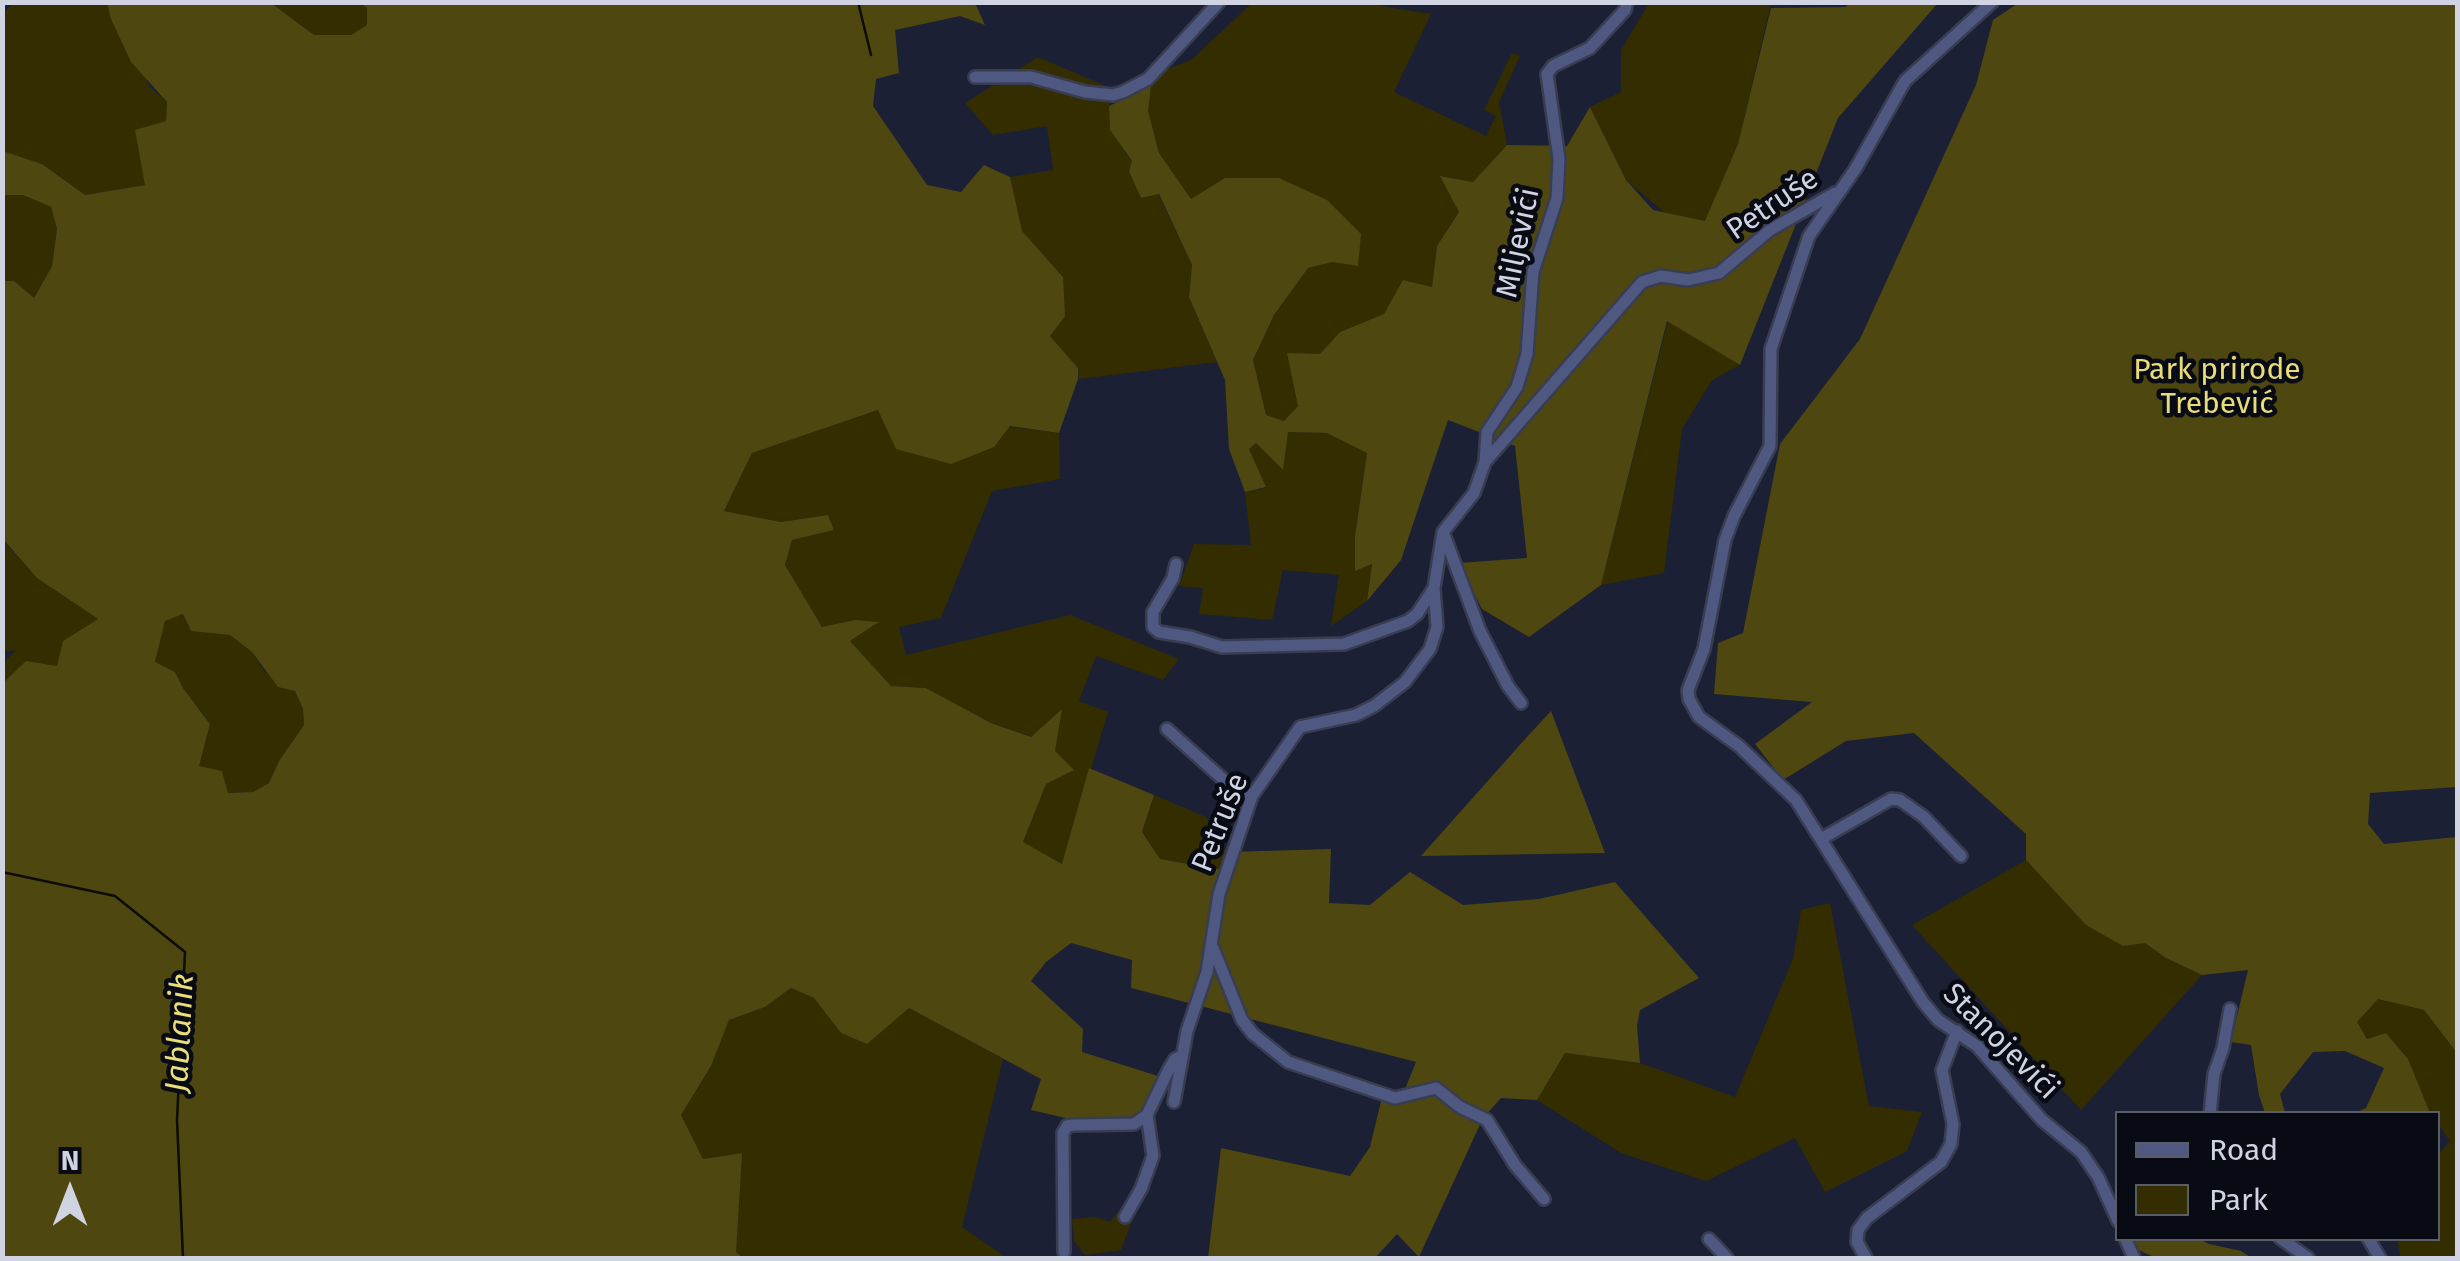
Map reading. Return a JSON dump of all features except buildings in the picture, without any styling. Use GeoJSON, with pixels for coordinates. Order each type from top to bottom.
{"type":"FeatureCollection","features":[{"type":"Feature","properties":{"kind":"street"},"geometry":{"type":"LineString","coordinates":[[975,77],[1031,78],[1085,92],[1124,92],[1148,78],[1219,2]]}},
{"type":"Feature","properties":{"kind":"street","name":"Miljevići"},"geometry":{"type":"LineString","coordinates":[[1486,432],[1518,387],[1527,354],[1533,272],[1557,198],[1558,139],[1548,74],[1554,66],[1590,48],[1625,10],[1627,2]]}},
{"type":"Feature","properties":{"kind":"street"},"geometry":{"type":"LineString","coordinates":[[1842,188],[1904,80],[1992,2]]}},
{"type":"Feature","properties":{"kind":"street","name":"Petruše"},"geometry":{"type":"LineString","coordinates":[[1174,1102],[1182,1056],[1206,972],[1219,894],[1252,796],[1300,727],[1356,715],[1391,694],[1421,664],[1436,627],[1434,588],[1443,532],[1474,493],[1484,462],[1642,282],[1661,276],[1688,280],[1720,274],[1770,230],[1842,188]]}},
{"type":"Feature","properties":{"kind":"street","name":"Stanojevići"},"geometry":{"type":"LineString","coordinates":[[1842,188],[1810,236],[1771,350],[1770,446],[1725,540],[1704,649],[1688,690],[1692,708],[1796,800],[1922,1002],[1938,1020],[1978,1046],[2015,1084],[2042,1120],[2091,1164],[2115,1215]]}},
{"type":"Feature","properties":{"kind":"street"},"geometry":{"type":"LineString","coordinates":[[1486,432],[1494,439],[1506,438]]}},
{"type":"Feature","properties":{"kind":"street"},"geometry":{"type":"LineString","coordinates":[[1484,462],[1486,432]]}},
{"type":"Feature","properties":{"kind":"street"},"geometry":{"type":"LineString","coordinates":[[1443,532],[1480,631],[1521,703]]}},
{"type":"Feature","properties":{"kind":"street"},"geometry":{"type":"LineString","coordinates":[[1176,564],[1173,578],[1153,612],[1153,628],[1234,648],[1344,644],[1408,621],[1434,588]]}},
{"type":"Feature","properties":{"kind":"street"},"geometry":{"type":"LineString","coordinates":[[1168,729],[1226,782],[1252,796]]}},
{"type":"Feature","properties":{"kind":"street"},"geometry":{"type":"LineString","coordinates":[[1821,840],[1891,798],[1924,817],[1961,856]]}},
{"type":"Feature","properties":{"kind":"street"},"geometry":{"type":"LineString","coordinates":[[1211,944],[1242,1020],[1288,1062],[1395,1098],[1436,1088],[1460,1107],[1487,1120],[1515,1165],[1544,1200]]}},
{"type":"Feature","properties":{"kind":"street"},"geometry":{"type":"LineString","coordinates":[[2210,1111],[2214,1074],[2230,1009]]}},
{"type":"Feature","properties":{"kind":"street"},"geometry":{"type":"LineString","coordinates":[[1866,1258],[1857,1242],[1858,1230],[1941,1162],[1952,1144],[1954,1124],[1942,1070],[1957,1031]]}},
{"type":"Feature","properties":{"kind":"street"},"geometry":{"type":"LineString","coordinates":[[1125,1217],[1153,1156],[1148,1115],[1168,1069],[1182,1056]]}},
{"type":"Feature","properties":{"kind":"street"},"geometry":{"type":"LineString","coordinates":[[1064,1252],[1063,1133],[1068,1126],[1134,1124],[1148,1115]]}},
{"type":"Feature","properties":{"kind":"street"},"geometry":{"type":"LineString","coordinates":[[1708,1239],[1727,1258]]}},
{"type":"Feature","properties":{"kind":"street"},"geometry":{"type":"LineString","coordinates":[[2284,1241],[2308,1258]]}},
{"type":"Feature","properties":{"kind":"green space"},"geometry":{"type":"Polygon","coordinates":[[[1852,2],[1938,3],[1838,118],[1740,365],[1667,321],[1601,585],[1529,637],[1482,609],[1459,563],[1527,558],[1515,446],[1448,420],[1401,560],[1367,601],[1372,564],[1355,571],[1355,536],[1367,453],[1327,433],[1288,432],[1283,470],[1256,443],[1249,449],[1266,487],[1245,492],[1229,449],[1225,380],[1189,297],[1192,265],[1159,194],[1141,198],[1129,171],[1132,161],[1110,130],[1109,106],[1151,86],[1148,111],[1159,153],[1191,199],[1225,178],[1279,178],[1327,200],[1361,234],[1358,266],[1332,262],[1308,268],[1274,315],[1253,360],[1266,415],[1284,421],[1298,406],[1287,353],[1320,354],[1340,332],[1384,314],[1403,280],[1432,287],[1437,246],[1459,212],[1440,176],[1473,182],[1507,145],[1567,146],[1590,107],[1626,180],[1653,210],[1705,221],[1738,144],[1771,8],[1845,7],[1852,2]]]}},
{"type":"Feature","properties":{"kind":"green space","name":"Park prirode Trebević"},"geometry":{"type":"Polygon","coordinates":[[[2020,2],[2457,3],[2457,787],[2370,793],[2368,824],[2384,844],[2457,837],[2457,1053],[2424,1010],[2378,999],[2357,1022],[2367,1039],[2386,1033],[2408,1059],[2429,1111],[2359,1111],[2366,1108],[2384,1068],[2345,1051],[2313,1052],[2280,1094],[2284,1111],[2264,1111],[2251,1045],[2231,1042],[2248,970],[2202,975],[2145,943],[2123,946],[2086,925],[2026,860],[2026,834],[1914,733],[1846,741],[1783,780],[1755,744],[1812,702],[1714,694],[1718,643],[1743,633],[1780,444],[1860,339],[1976,85],[1993,20],[2020,2]]]}},
{"type":"Feature","properties":{"kind":"green space"},"geometry":{"type":"Polygon","coordinates":[[[14,3],[107,3],[111,19],[151,88],[167,102],[166,121],[145,185],[85,195],[42,164],[3,151],[3,14],[14,3]]]}},
{"type":"Feature","properties":{"kind":"green space"},"geometry":{"type":"Polygon","coordinates":[[[107,3],[271,3],[314,35],[351,35],[367,25],[367,8],[361,3],[975,3],[985,25],[960,16],[895,30],[899,73],[876,79],[873,106],[927,185],[961,192],[984,165],[1010,177],[1022,231],[1063,277],[1065,316],[1050,336],[1078,368],[1078,379],[1059,433],[1010,426],[994,447],[951,464],[896,449],[878,410],[752,453],[724,511],[781,522],[828,515],[834,530],[792,540],[785,565],[822,627],[855,620],[879,622],[850,641],[891,686],[926,688],[991,723],[1031,737],[1062,709],[1055,751],[1074,770],[1046,784],[1023,842],[1062,864],[1089,768],[1154,795],[1142,832],[1160,859],[1223,870],[1228,852],[1331,849],[1329,903],[1370,905],[1410,872],[1463,905],[1539,899],[1615,882],[1699,978],[1640,1010],[1640,1063],[1565,1053],[1537,1100],[1501,1098],[1483,1118],[1419,1257],[1397,1234],[1375,1258],[1208,1258],[1221,1148],[1350,1176],[1370,1147],[1382,1097],[1403,1094],[1416,1062],[1131,988],[1132,960],[1071,943],[1046,962],[1031,981],[1083,1029],[1082,1052],[1161,1077],[1149,1107],[1136,1121],[1079,1121],[1031,1110],[1041,1079],[909,1008],[867,1044],[841,1033],[814,998],[791,988],[765,1007],[729,1020],[711,1066],[681,1115],[703,1159],[742,1153],[736,1252],[743,1258],[3,1258],[3,683],[26,661],[57,666],[63,641],[98,619],[37,578],[3,539],[2,281],[14,281],[34,298],[52,266],[57,229],[51,207],[23,195],[3,195],[3,151],[42,164],[85,195],[145,185],[135,130],[166,121],[167,102],[131,62],[107,3]],[[183,614],[165,621],[155,662],[175,672],[210,724],[199,766],[222,771],[228,793],[253,792],[269,783],[304,725],[303,709],[295,691],[278,687],[252,652],[230,635],[191,631],[183,614]]]}},
{"type":"Feature","properties":{"kind":"green space"},"geometry":{"type":"Polygon","coordinates":[[[271,3],[361,3],[367,7],[367,25],[351,35],[314,35],[271,3]]]}},
{"type":"Feature","properties":{"kind":"green space"},"geometry":{"type":"Polygon","coordinates":[[[1252,3],[1363,3],[1431,14],[1394,92],[1486,136],[1496,116],[1484,110],[1512,53],[1520,56],[1499,102],[1507,145],[1473,182],[1442,176],[1459,212],[1437,246],[1432,287],[1384,314],[1340,332],[1320,355],[1298,406],[1284,421],[1266,415],[1253,360],[1274,315],[1308,268],[1332,261],[1225,178],[1191,200],[1159,153],[1147,111],[1151,86],[1160,72],[1191,60],[1252,3]]]}},
{"type":"Feature","properties":{"kind":"green space"},"geometry":{"type":"Polygon","coordinates":[[[1649,3],[1771,3],[1738,144],[1705,222],[1665,213],[1626,180],[1590,107],[1621,92],[1621,50],[1649,3]]]}},
{"type":"Feature","properties":{"kind":"green space"},"geometry":{"type":"Polygon","coordinates":[[[1038,57],[1115,90],[1109,106],[1110,130],[1132,162],[1140,198],[1158,194],[1192,265],[1189,297],[1217,362],[1079,379],[1078,368],[1050,336],[1063,277],[1021,231],[1010,177],[1053,170],[1047,126],[993,135],[965,103],[1038,57]]]}},
{"type":"Feature","properties":{"kind":"green space"},"geometry":{"type":"Polygon","coordinates":[[[2,195],[23,195],[51,207],[57,229],[52,266],[33,299],[14,281],[3,281],[2,195]]]}},
{"type":"Feature","properties":{"kind":"green space"},"geometry":{"type":"Polygon","coordinates":[[[1668,321],[1740,365],[1712,380],[1682,429],[1664,573],[1601,585],[1668,321]]]}},
{"type":"Feature","properties":{"kind":"green space"},"geometry":{"type":"Polygon","coordinates":[[[878,410],[1059,433],[1060,479],[992,491],[941,618],[899,627],[906,655],[1070,615],[1179,659],[1163,680],[1096,656],[1079,701],[1108,712],[1063,864],[1023,843],[1046,783],[1061,711],[1032,737],[991,723],[926,688],[891,686],[850,641],[878,623],[855,620],[822,628],[785,565],[792,540],[834,530],[828,515],[781,522],[724,511],[752,453],[878,410]]]}},
{"type":"Feature","properties":{"kind":"green space"},"geometry":{"type":"Polygon","coordinates":[[[1287,432],[1327,433],[1367,453],[1355,536],[1356,571],[1372,563],[1367,601],[1331,626],[1339,575],[1283,570],[1272,620],[1199,614],[1203,588],[1179,586],[1194,544],[1251,545],[1245,492],[1266,488],[1249,449],[1256,443],[1282,469],[1287,432]]]}},
{"type":"Feature","properties":{"kind":"green space"},"geometry":{"type":"Polygon","coordinates":[[[2,539],[37,578],[98,619],[57,666],[26,662],[3,683],[3,663],[16,650],[3,652],[2,539]]]}},
{"type":"Feature","properties":{"kind":"green space"},"geometry":{"type":"Polygon","coordinates":[[[183,614],[191,631],[230,635],[252,652],[265,672],[295,691],[303,709],[304,725],[269,783],[253,792],[228,793],[198,766],[210,723],[175,672],[155,663],[165,620],[183,614]]]}},
{"type":"Feature","properties":{"kind":"green space"},"geometry":{"type":"Polygon","coordinates":[[[1551,711],[1605,853],[1421,856],[1526,738],[1551,711]]]}},
{"type":"Feature","properties":{"kind":"green space"},"geometry":{"type":"Polygon","coordinates":[[[1154,795],[1206,817],[1228,852],[1224,870],[1160,859],[1142,832],[1154,795]]]}},
{"type":"Feature","properties":{"kind":"green space"},"geometry":{"type":"Polygon","coordinates":[[[2026,860],[2086,925],[2145,943],[2202,975],[2081,1110],[1912,925],[2026,860]]]}},
{"type":"Feature","properties":{"kind":"green space"},"geometry":{"type":"Polygon","coordinates":[[[1830,903],[1869,1106],[1922,1112],[1907,1151],[1825,1192],[1795,1138],[1706,1181],[1621,1153],[1537,1100],[1565,1053],[1640,1063],[1735,1097],[1793,959],[1801,910],[1830,903]]]}},
{"type":"Feature","properties":{"kind":"green space"},"geometry":{"type":"Polygon","coordinates":[[[791,988],[814,998],[841,1033],[909,1008],[1003,1059],[962,1227],[1007,1258],[733,1258],[741,1153],[703,1159],[681,1115],[711,1066],[729,1020],[765,1007],[791,988]]]}},
{"type":"Feature","properties":{"kind":"green space"},"geometry":{"type":"Polygon","coordinates":[[[2377,999],[2424,1010],[2457,1053],[2457,1258],[2401,1258],[2397,1241],[2440,1241],[2440,1153],[2450,1141],[2440,1127],[2440,1111],[2427,1110],[2407,1058],[2386,1033],[2367,1039],[2356,1021],[2377,999]]]}},
{"type":"Feature","properties":{"kind":"green space"},"geometry":{"type":"Polygon","coordinates":[[[1117,1213],[1132,1221],[1121,1250],[1085,1255],[1074,1241],[1072,1219],[1096,1217],[1110,1222],[1117,1213]]]}},
{"type":"Feature","properties":{"kind":"green space"},"geometry":{"type":"Polygon","coordinates":[[[2129,1241],[2203,1241],[2241,1251],[2252,1258],[2156,1258],[2132,1247],[2129,1241]]]}},
{"type":"Feature","properties":{"kind":"waterway"},"geometry":{"type":"LineString","coordinates":[[858,2],[871,55]]}},
{"type":"Feature","properties":{"kind":"waterway","name":"Jablanik"},"geometry":{"type":"LineString","coordinates":[[2,872],[115,896],[185,952],[177,1120],[183,1258]]}}]}
